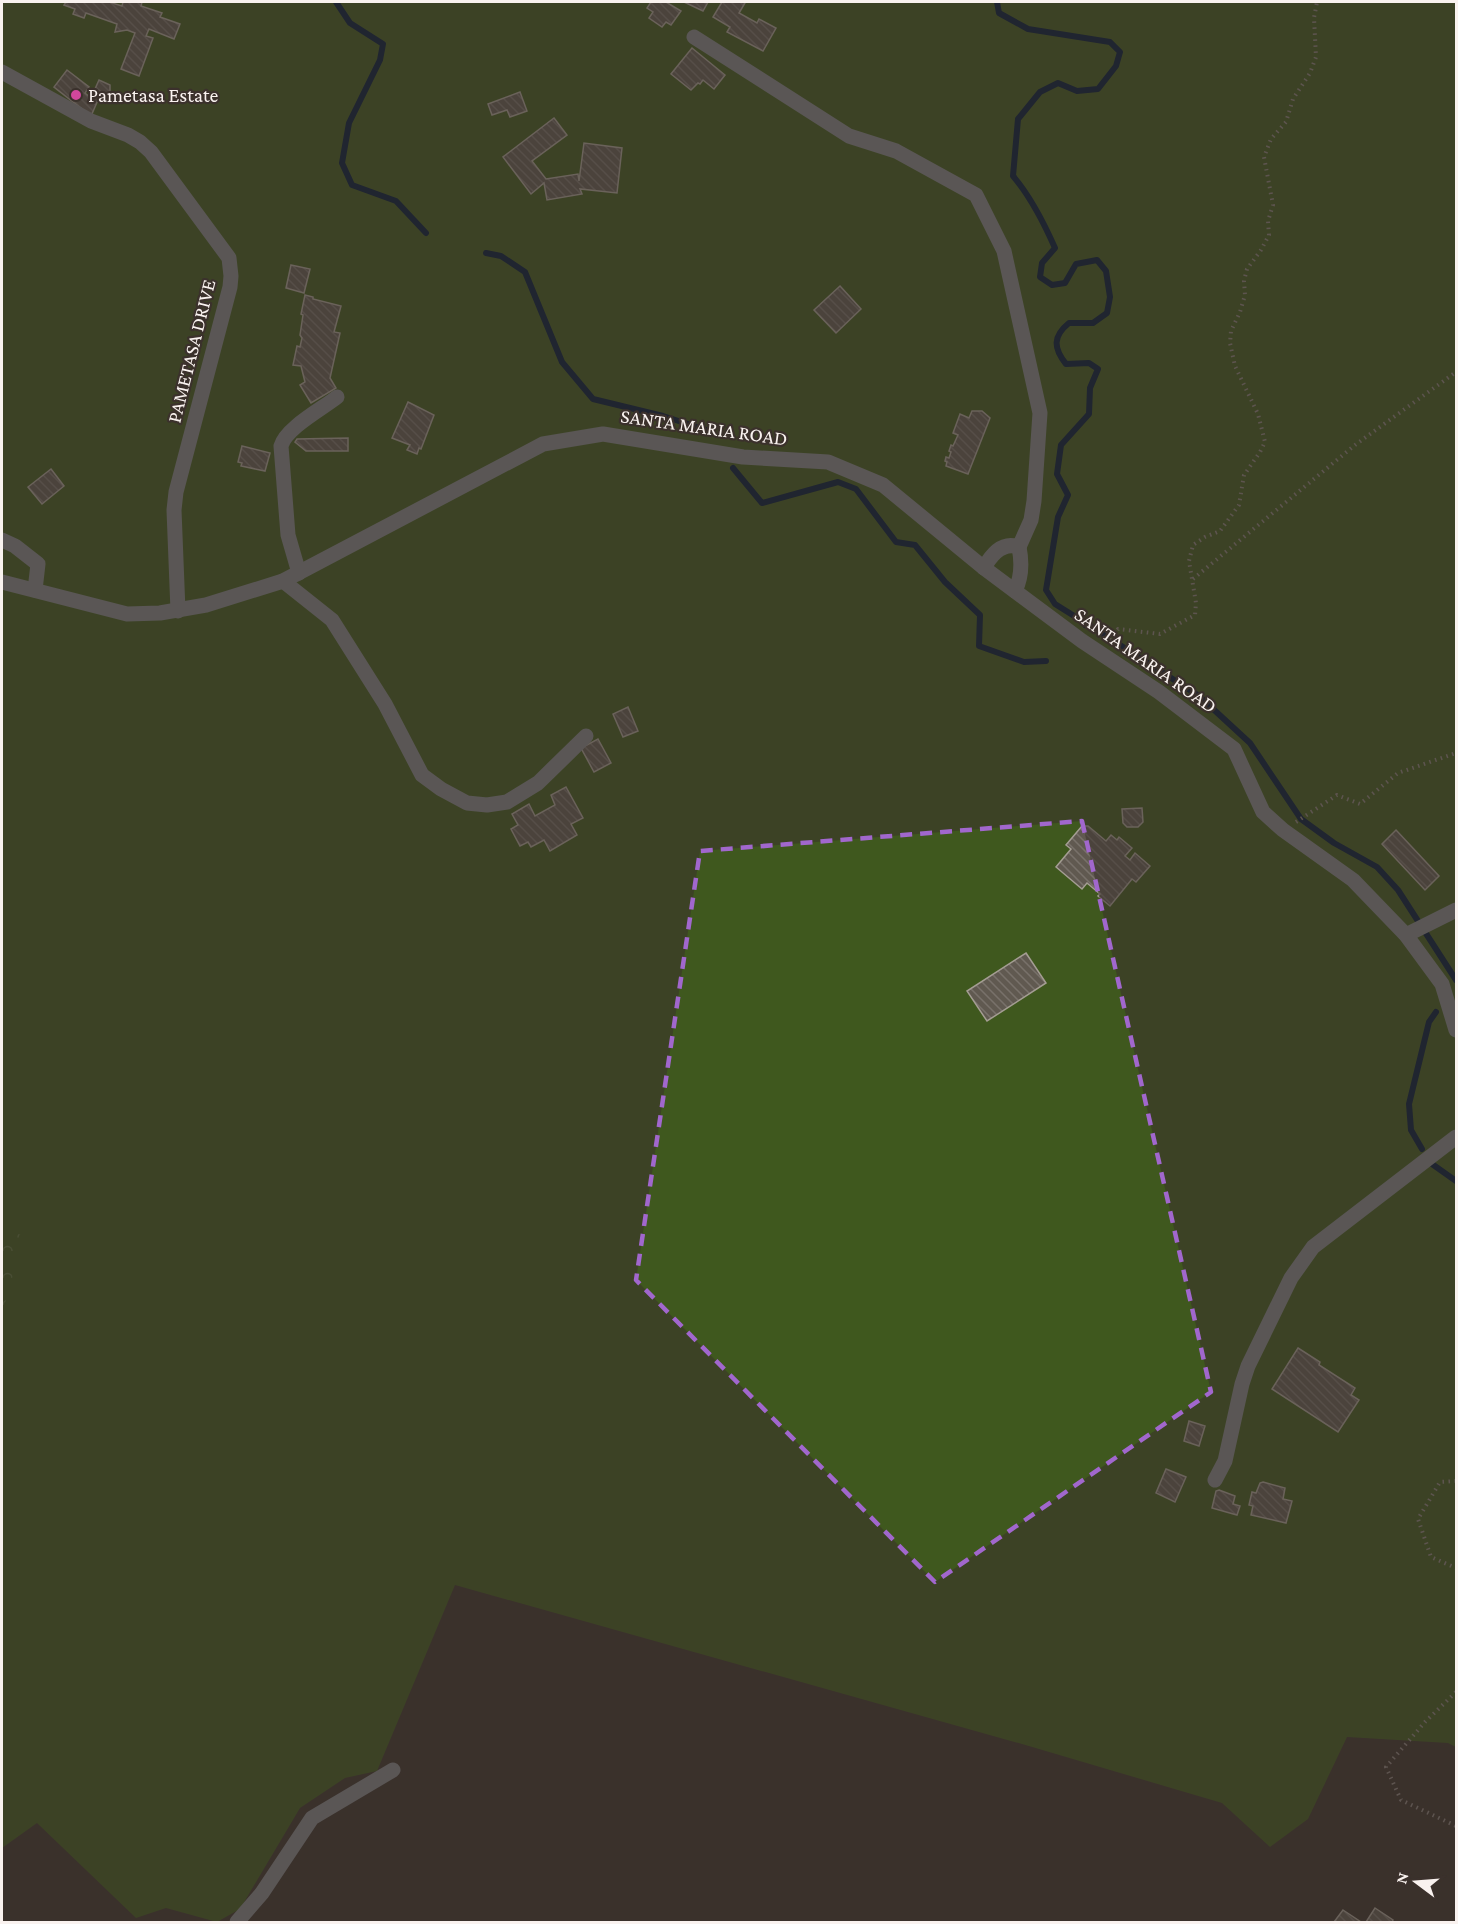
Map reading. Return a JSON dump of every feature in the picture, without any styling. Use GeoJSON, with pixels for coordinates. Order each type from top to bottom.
{"type":"FeatureCollection","features":[{"type":"Feature","properties":{"kind":"street"},"geometry":{"type":"LineString","coordinates":[[694,37],[849,136],[896,151],[976,195],[1004,250],[1040,413],[1031,520],[1018,547],[1021,557],[1020,576],[1015,591]]}},
{"type":"Feature","properties":{"kind":"street","name":"PAMETASA DRIVE"},"geometry":{"type":"LineString","coordinates":[[2,72],[91,121],[140,142],[151,152],[229,258],[230,287],[176,492],[174,510],[178,611]]}},
{"type":"Feature","properties":{"kind":"street"},"geometry":{"type":"LineString","coordinates":[[298,573],[288,534],[281,446],[291,431],[337,398]]}},
{"type":"Feature","properties":{"kind":"street","name":"SANTA MARIA ROAD"},"geometry":{"type":"LineString","coordinates":[[2,582],[127,614],[145,615],[206,605],[283,581],[543,444],[603,434],[743,457],[828,462],[883,485],[1015,591],[1082,641],[1159,692],[1234,749],[1263,812],[1283,831],[1353,880],[1409,933],[1442,984],[1456,1030]]}},
{"type":"Feature","properties":{"kind":"street"},"geometry":{"type":"LineString","coordinates":[[2,540],[15,546],[38,564],[35,590]]}},
{"type":"Feature","properties":{"kind":"street"},"geometry":{"type":"LineString","coordinates":[[984,567],[993,553],[1007,546],[1018,547]]}},
{"type":"Feature","properties":{"kind":"street"},"geometry":{"type":"LineString","coordinates":[[283,581],[332,620],[385,704],[422,775],[441,789],[467,803],[487,805],[507,802],[538,783],[586,736]]}},
{"type":"Feature","properties":{"kind":"street"},"geometry":{"type":"LineString","coordinates":[[1409,933],[1456,910]]}},
{"type":"Feature","properties":{"kind":"street"},"geometry":{"type":"LineString","coordinates":[[1215,1480],[1228,1450],[1248,1365],[1291,1278],[1313,1247],[1456,1137]]}},
{"type":"Feature","properties":{"kind":"street"},"geometry":{"type":"LineString","coordinates":[[237,1923],[262,1893],[312,1818],[393,1770]]}},
{"type":"Feature","properties":{"kind":"path"},"geometry":{"type":"LineString","coordinates":[[1102,654],[1118,629],[1160,634],[1195,615],[1196,603],[1189,561],[1193,546],[1205,537],[1220,531],[1239,505],[1244,475],[1265,442],[1258,414],[1235,366],[1230,343],[1231,331],[1245,295],[1246,268],[1261,250],[1269,235],[1268,221],[1273,205],[1264,157],[1271,139],[1286,122],[1293,99],[1310,73],[1316,57],[1314,18],[1317,2]]}},
{"type":"Feature","properties":{"kind":"path"},"geometry":{"type":"LineString","coordinates":[[1192,580],[1355,445],[1456,372]]}},
{"type":"Feature","properties":{"kind":"path"},"geometry":{"type":"LineString","coordinates":[[1283,831],[1336,795],[1360,804],[1398,773],[1456,753]]}},
{"type":"Feature","properties":{"kind":"path"},"geometry":{"type":"LineString","coordinates":[[1456,1481],[1440,1482],[1418,1519],[1431,1557],[1456,1568]]}},
{"type":"Feature","properties":{"kind":"path"},"geometry":{"type":"LineString","coordinates":[[1456,1692],[1425,1722],[1386,1767],[1401,1800],[1456,1826]]}},
{"type":"Feature","properties":{"kind":"highlighted area"},"geometry":{"type":"Polygon","coordinates":[[[1082,821],[1211,1392],[935,1582],[636,1280],[700,851],[1082,821]]]}},
{"type":"Feature","properties":{"kind":"green space"},"geometry":{"type":"Polygon","coordinates":[[[2,2],[1456,2],[1456,1747],[1448,1743],[1347,1737],[1308,1819],[1270,1847],[1222,1803],[1022,1744],[455,1585],[377,1771],[345,1778],[300,1808],[240,1909],[217,1922],[166,1908],[136,1918],[37,1823],[2,1848],[2,2]]]}},
{"type":"Feature","properties":{"kind":"green space"},"geometry":{"type":"Polygon","coordinates":[[[2,1228],[24,1236],[2,1314],[2,1228]]]}},
{"type":"Feature","properties":{"kind":"building","name":"Pametasa Estate"},"geometry":{"type":"Polygon","coordinates":[[[66,2],[109,2],[122,6],[123,2],[142,2],[141,6],[162,13],[160,17],[180,24],[174,39],[149,29],[146,36],[153,38],[139,76],[121,69],[135,33],[127,30],[115,32],[117,24],[86,13],[84,18],[73,14],[75,9],[64,5],[66,2]]]}},
{"type":"Feature","properties":{"kind":"building"},"geometry":{"type":"Polygon","coordinates":[[[651,2],[666,2],[681,11],[671,25],[666,22],[662,27],[649,18],[653,12],[647,8],[651,2]]]}},
{"type":"Feature","properties":{"kind":"building"},"geometry":{"type":"Polygon","coordinates":[[[684,2],[708,2],[703,11],[684,2]]]}},
{"type":"Feature","properties":{"kind":"building"},"geometry":{"type":"Polygon","coordinates":[[[722,2],[745,3],[739,13],[757,23],[759,19],[776,28],[763,51],[727,32],[730,27],[713,17],[722,2]]]}},
{"type":"Feature","properties":{"kind":"building"},"geometry":{"type":"Polygon","coordinates":[[[692,48],[725,75],[714,89],[703,80],[691,90],[671,74],[692,48]]]}},
{"type":"Feature","properties":{"kind":"building","name":"Pametasa Estate"},"geometry":{"type":"Polygon","coordinates":[[[67,70],[89,87],[85,93],[91,98],[99,80],[110,85],[110,102],[98,100],[91,116],[54,87],[67,70]]]}},
{"type":"Feature","properties":{"kind":"building"},"geometry":{"type":"Polygon","coordinates":[[[520,92],[527,111],[510,117],[507,110],[492,115],[488,104],[520,92]]]}},
{"type":"Feature","properties":{"kind":"building"},"geometry":{"type":"Polygon","coordinates":[[[554,118],[567,135],[532,161],[546,179],[578,174],[579,181],[584,143],[622,148],[617,193],[580,189],[582,194],[547,200],[544,183],[531,194],[503,157],[554,118]]]}},
{"type":"Feature","properties":{"kind":"building"},"geometry":{"type":"Polygon","coordinates":[[[291,265],[310,269],[304,293],[286,288],[291,265]]]}},
{"type":"Feature","properties":{"kind":"building"},"geometry":{"type":"Polygon","coordinates":[[[840,286],[861,309],[836,333],[814,310],[840,286]]]}},
{"type":"Feature","properties":{"kind":"building"},"geometry":{"type":"Polygon","coordinates":[[[305,295],[341,306],[334,332],[340,333],[330,378],[336,388],[311,403],[300,385],[305,382],[301,366],[293,365],[297,346],[300,347],[302,338],[300,335],[303,315],[301,314],[305,295]]]}},
{"type":"Feature","properties":{"kind":"building"},"geometry":{"type":"Polygon","coordinates":[[[408,402],[434,415],[417,454],[407,450],[410,445],[392,438],[408,402]]]}},
{"type":"Feature","properties":{"kind":"building"},"geometry":{"type":"Polygon","coordinates":[[[972,411],[982,411],[990,418],[968,474],[946,466],[945,461],[946,457],[949,458],[951,445],[953,446],[958,435],[953,433],[960,414],[969,418],[972,411]]]}},
{"type":"Feature","properties":{"kind":"building"},"geometry":{"type":"Polygon","coordinates":[[[348,438],[348,451],[306,451],[295,442],[297,439],[348,438]]]}},
{"type":"Feature","properties":{"kind":"building"},"geometry":{"type":"Polygon","coordinates":[[[242,446],[270,453],[265,471],[241,466],[242,463],[238,462],[242,446]]]}},
{"type":"Feature","properties":{"kind":"building"},"geometry":{"type":"Polygon","coordinates":[[[51,469],[64,486],[42,504],[28,487],[51,469]]]}},
{"type":"Feature","properties":{"kind":"building"},"geometry":{"type":"Polygon","coordinates":[[[628,707],[638,731],[623,737],[613,714],[628,707]]]}},
{"type":"Feature","properties":{"kind":"building"},"geometry":{"type":"Polygon","coordinates":[[[598,739],[611,763],[594,772],[581,748],[598,739]]]}},
{"type":"Feature","properties":{"kind":"building"},"geometry":{"type":"Polygon","coordinates":[[[566,787],[583,818],[571,824],[577,835],[550,851],[544,840],[531,847],[528,842],[520,846],[511,829],[518,825],[512,814],[529,804],[535,816],[555,805],[551,795],[566,787]]]}},
{"type":"Feature","properties":{"kind":"building"},"geometry":{"type":"Polygon","coordinates":[[[1142,808],[1143,822],[1138,827],[1127,827],[1123,823],[1122,809],[1142,808]]]}},
{"type":"Feature","properties":{"kind":"building"},"geometry":{"type":"Polygon","coordinates":[[[1082,826],[1088,826],[1106,841],[1111,835],[1117,840],[1119,837],[1132,848],[1125,856],[1130,860],[1135,853],[1150,866],[1136,882],[1132,879],[1110,906],[1087,883],[1082,889],[1056,867],[1071,849],[1066,845],[1082,826]]]}},
{"type":"Feature","properties":{"kind":"building"},"geometry":{"type":"Polygon","coordinates":[[[1396,830],[1439,876],[1425,890],[1382,844],[1396,830]]]}},
{"type":"Feature","properties":{"kind":"building"},"geometry":{"type":"Polygon","coordinates":[[[1026,953],[1046,983],[987,1021],[967,991],[1026,953]]]}},
{"type":"Feature","properties":{"kind":"building"},"geometry":{"type":"Polygon","coordinates":[[[1298,1348],[1320,1362],[1319,1365],[1355,1388],[1351,1395],[1359,1400],[1338,1432],[1272,1389],[1298,1348]]]}},
{"type":"Feature","properties":{"kind":"building"},"geometry":{"type":"Polygon","coordinates":[[[1189,1421],[1205,1426],[1199,1446],[1184,1441],[1189,1421]]]}},
{"type":"Feature","properties":{"kind":"building"},"geometry":{"type":"Polygon","coordinates":[[[1166,1469],[1186,1477],[1175,1502],[1156,1493],[1166,1469]]]}},
{"type":"Feature","properties":{"kind":"building"},"geometry":{"type":"Polygon","coordinates":[[[1260,1483],[1285,1488],[1283,1499],[1292,1501],[1286,1523],[1251,1515],[1253,1506],[1249,1505],[1252,1492],[1256,1493],[1260,1483]]]}},
{"type":"Feature","properties":{"kind":"building"},"geometry":{"type":"Polygon","coordinates":[[[1216,1491],[1235,1496],[1233,1504],[1240,1506],[1237,1515],[1212,1508],[1216,1491]]]}},
{"type":"Feature","properties":{"kind":"building"},"geometry":{"type":"Polygon","coordinates":[[[1375,1908],[1393,1920],[1392,1922],[1366,1922],[1375,1908]]]}},
{"type":"Feature","properties":{"kind":"building"},"geometry":{"type":"Polygon","coordinates":[[[1343,1910],[1361,1922],[1334,1922],[1343,1910]]]}},
{"type":"Feature","properties":{"kind":"waterway"},"geometry":{"type":"LineString","coordinates":[[336,2],[350,23],[383,44],[380,60],[349,123],[342,163],[352,185],[396,201],[426,233]]}},
{"type":"Feature","properties":{"kind":"waterway"},"geometry":{"type":"LineString","coordinates":[[997,2],[999,13],[1028,29],[1110,42],[1120,52],[1116,66],[1098,89],[1077,91],[1058,83],[1040,92],[1018,119],[1013,176],[1037,210],[1055,248],[1042,263],[1040,277],[1052,285],[1065,283],[1076,264],[1097,260],[1106,271],[1110,297],[1107,313],[1093,323],[1069,323],[1060,333],[1057,342],[1059,353],[1066,364],[1089,363],[1098,369],[1090,388],[1089,414],[1061,445],[1057,474],[1068,495],[1058,517],[1046,590],[1055,604],[1087,624]]}},
{"type":"Feature","properties":{"kind":"waterway"},"geometry":{"type":"LineString","coordinates":[[486,253],[501,256],[525,272],[562,362],[593,399],[663,416],[713,432]]}},
{"type":"Feature","properties":{"kind":"waterway"},"geometry":{"type":"LineString","coordinates":[[733,468],[762,503],[838,482],[856,489],[896,542],[915,545],[945,582],[980,615],[979,646],[1024,662],[1046,661]]}},
{"type":"Feature","properties":{"kind":"waterway"},"geometry":{"type":"LineString","coordinates":[[1085,625],[1103,634]]}},
{"type":"Feature","properties":{"kind":"waterway"},"geometry":{"type":"LineString","coordinates":[[1120,645],[1199,696],[1250,743],[1301,819],[1334,843],[1377,867],[1398,890],[1456,980]]}},
{"type":"Feature","properties":{"kind":"waterway"},"geometry":{"type":"LineString","coordinates":[[1422,1149],[1411,1130],[1409,1104],[1429,1022],[1436,1012]]}},
{"type":"Feature","properties":{"kind":"waterway"},"geometry":{"type":"LineString","coordinates":[[1432,1164],[1456,1181]]}},
{"type":"Feature","properties":{"kind":"place","name":"Pametasa Estate"},"geometry":{"type":"Point","coordinates":[76,95]}}]}
